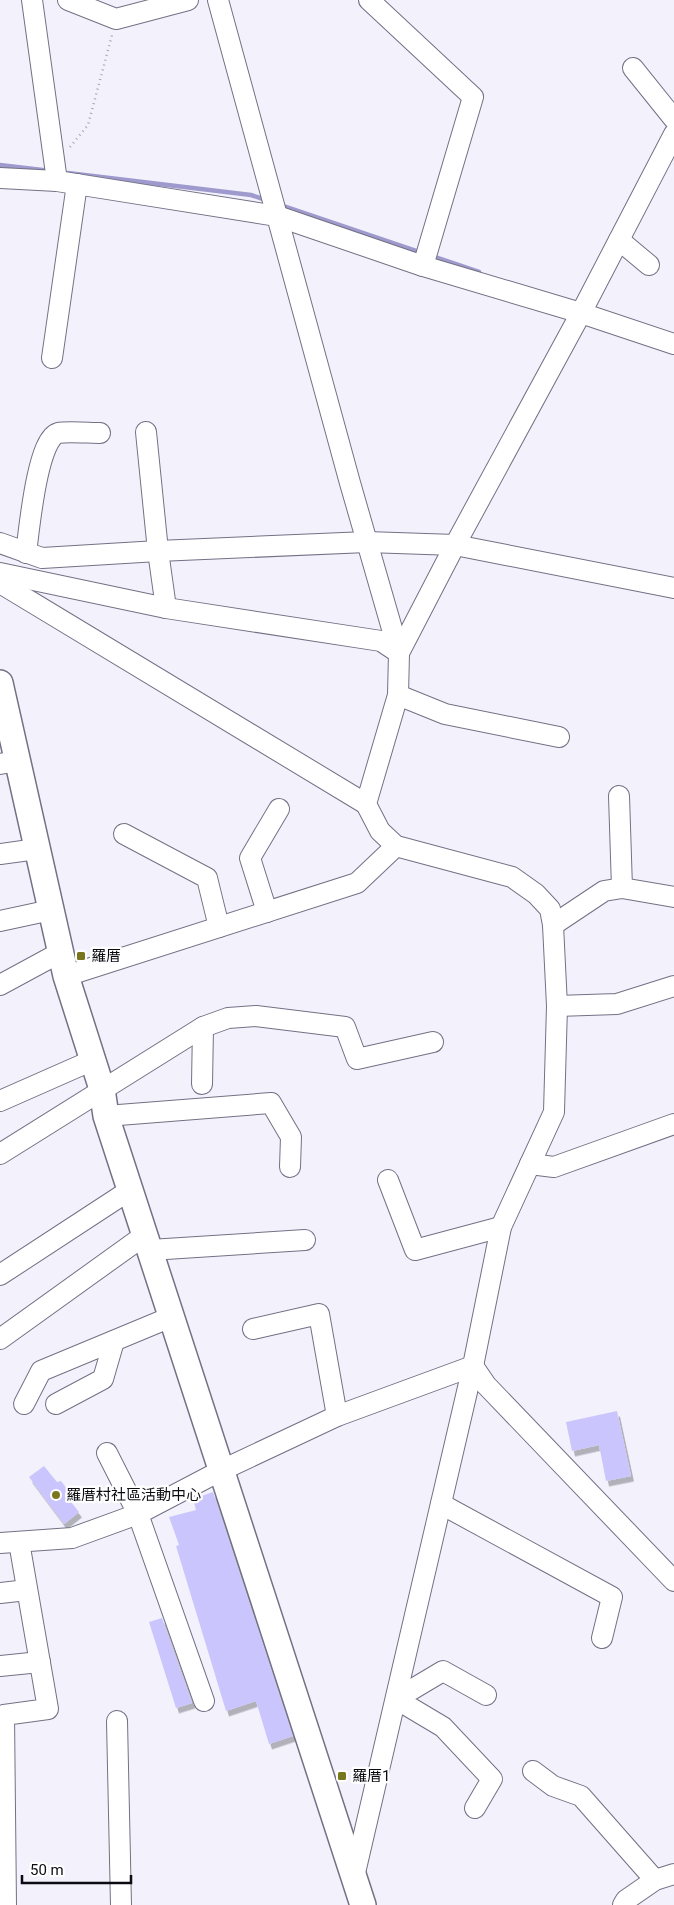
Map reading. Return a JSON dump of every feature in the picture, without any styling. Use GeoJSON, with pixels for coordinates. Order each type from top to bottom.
{"type":"FeatureCollection","features":[{"type":"Feature","properties":{"kind":"main road"},"geometry":{"type":"LineString","coordinates":[[0,683],[9,762],[37,849],[63,964],[102,1089],[106,1116],[363,1905]]}},
{"type":"Feature","properties":{"kind":"street"},"geometry":{"type":"LineString","coordinates":[[32,0],[56,172]]}},
{"type":"Feature","properties":{"kind":"street"},"geometry":{"type":"LineString","coordinates":[[68,0],[116,19],[188,0]]}},
{"type":"Feature","properties":{"kind":"street"},"geometry":{"type":"LineString","coordinates":[[218,0],[399,653],[398,695],[366,804]]}},
{"type":"Feature","properties":{"kind":"street"},"geometry":{"type":"LineString","coordinates":[[369,0],[474,97],[423,266]]}},
{"type":"Feature","properties":{"kind":"street"},"geometry":{"type":"LineString","coordinates":[[633,68],[674,119]]}},
{"type":"Feature","properties":{"kind":"street"},"geometry":{"type":"LineString","coordinates":[[399,653],[455,545],[581,313],[674,134]]}},
{"type":"Feature","properties":{"kind":"street"},"geometry":{"type":"LineString","coordinates":[[0,178],[56,172],[78,184],[277,216],[423,266],[581,313],[674,344]]}},
{"type":"Feature","properties":{"kind":"street"},"geometry":{"type":"LineString","coordinates":[[52,358],[78,184]]}},
{"type":"Feature","properties":{"kind":"street"},"geometry":{"type":"LineString","coordinates":[[619,240],[649,265]]}},
{"type":"Feature","properties":{"kind":"street"},"geometry":{"type":"LineString","coordinates":[[146,432],[158,551],[166,608]]}},
{"type":"Feature","properties":{"kind":"street"},"geometry":{"type":"LineString","coordinates":[[26,553],[38,470],[49,439],[57,433],[100,433]]}},
{"type":"Feature","properties":{"kind":"street"},"geometry":{"type":"LineString","coordinates":[[0,543],[42,558],[367,542],[455,545],[674,588]]}},
{"type":"Feature","properties":{"kind":"street"},"geometry":{"type":"LineString","coordinates":[[0,573],[166,608],[381,641],[399,653]]}},
{"type":"Feature","properties":{"kind":"street"},"geometry":{"type":"LineString","coordinates":[[0,584],[366,804],[380,831],[396,846],[512,876],[536,894],[550,909],[553,925],[557,1006],[554,1112],[501,1227],[473,1366],[354,1877]]}},
{"type":"Feature","properties":{"kind":"street"},"geometry":{"type":"LineString","coordinates":[[398,695],[445,714],[559,737]]}},
{"type":"Feature","properties":{"kind":"street"},"geometry":{"type":"LineString","coordinates":[[619,796],[622,888]]}},
{"type":"Feature","properties":{"kind":"street"},"geometry":{"type":"LineString","coordinates":[[267,912],[250,858],[280,809]]}},
{"type":"Feature","properties":{"kind":"street"},"geometry":{"type":"LineString","coordinates":[[124,834],[207,878],[220,927]]}},
{"type":"Feature","properties":{"kind":"street"},"geometry":{"type":"LineString","coordinates":[[0,985],[63,964],[220,927],[358,883],[396,846]]}},
{"type":"Feature","properties":{"kind":"street"},"geometry":{"type":"LineString","coordinates":[[0,854],[37,849]]}},
{"type":"Feature","properties":{"kind":"street"},"geometry":{"type":"LineString","coordinates":[[553,925],[604,891],[622,888],[674,897]]}},
{"type":"Feature","properties":{"kind":"street"},"geometry":{"type":"LineString","coordinates":[[0,921],[51,910]]}},
{"type":"Feature","properties":{"kind":"street"},"geometry":{"type":"LineString","coordinates":[[557,1006],[617,1004],[674,986]]}},
{"type":"Feature","properties":{"kind":"street"},"geometry":{"type":"LineString","coordinates":[[0,1154],[203,1027],[228,1018],[256,1016],[345,1027],[357,1059],[433,1042]]}},
{"type":"Feature","properties":{"kind":"street"},"geometry":{"type":"LineString","coordinates":[[202,1084],[203,1027]]}},
{"type":"Feature","properties":{"kind":"street"},"geometry":{"type":"LineString","coordinates":[[0,1101],[93,1060]]}},
{"type":"Feature","properties":{"kind":"street"},"geometry":{"type":"LineString","coordinates":[[106,1116],[271,1103],[291,1137],[290,1167]]}},
{"type":"Feature","properties":{"kind":"street"},"geometry":{"type":"LineString","coordinates":[[530,1164],[554,1167],[674,1124]]}},
{"type":"Feature","properties":{"kind":"street"},"geometry":{"type":"LineString","coordinates":[[388,1180],[415,1250],[501,1227]]}},
{"type":"Feature","properties":{"kind":"street"},"geometry":{"type":"LineString","coordinates":[[0,1275],[130,1190]]}},
{"type":"Feature","properties":{"kind":"street"},"geometry":{"type":"LineString","coordinates":[[0,1338],[147,1243],[305,1240]]}},
{"type":"Feature","properties":{"kind":"street"},"geometry":{"type":"LineString","coordinates":[[253,1329],[319,1314],[337,1416]]}},
{"type":"Feature","properties":{"kind":"street"},"geometry":{"type":"LineString","coordinates":[[24,1404],[41,1371],[171,1317]]}},
{"type":"Feature","properties":{"kind":"street"},"geometry":{"type":"LineString","coordinates":[[56,1404],[103,1379],[114,1341]]}},
{"type":"Feature","properties":{"kind":"street"},"geometry":{"type":"LineString","coordinates":[[6,1905],[4,1714],[48,1709],[27,1590],[9,1543],[72,1538],[138,1514],[220,1470],[337,1416],[473,1366]]}},
{"type":"Feature","properties":{"kind":"street"},"geometry":{"type":"LineString","coordinates":[[473,1366],[486,1385],[674,1581]]}},
{"type":"Feature","properties":{"kind":"street"},"geometry":{"type":"LineString","coordinates":[[107,1453],[138,1514],[204,1701]]}},
{"type":"Feature","properties":{"kind":"street"},"geometry":{"type":"LineString","coordinates":[[441,1504],[612,1597],[602,1638]]}},
{"type":"Feature","properties":{"kind":"street"},"geometry":{"type":"LineString","coordinates":[[0,1593],[27,1590]]}},
{"type":"Feature","properties":{"kind":"street"},"geometry":{"type":"LineString","coordinates":[[0,1666],[40,1662]]}},
{"type":"Feature","properties":{"kind":"street"},"geometry":{"type":"LineString","coordinates":[[396,1699],[443,1671],[486,1695]]}},
{"type":"Feature","properties":{"kind":"street"},"geometry":{"type":"LineString","coordinates":[[396,1699],[443,1727],[492,1779],[475,1808]]}},
{"type":"Feature","properties":{"kind":"street"},"geometry":{"type":"LineString","coordinates":[[117,1720],[121,1905]]}},
{"type":"Feature","properties":{"kind":"street"},"geometry":{"type":"LineString","coordinates":[[533,1771],[553,1786],[581,1796],[665,1877],[626,1900],[623,1905]]}},
{"type":"Feature","properties":{"kind":"path"},"geometry":{"type":"LineString","coordinates":[[56,172],[88,125],[116,19]]}},
{"type":"Feature","properties":{"kind":"building"},"geometry":{"type":"Polygon","coordinates":[[[617,1411],[631,1476],[606,1481],[599,1445],[572,1451],[566,1422],[617,1411]]]}},
{"type":"Feature","properties":{"kind":"building","name":"羅厝村社區活動中心"},"geometry":{"type":"Polygon","coordinates":[[[44,1466],[57,1482],[61,1481],[71,1494],[67,1497],[79,1512],[64,1524],[29,1477],[44,1466]]]}},
{"type":"Feature","properties":{"kind":"building"},"geometry":{"type":"Polygon","coordinates":[[[213,1492],[293,1736],[269,1744],[256,1701],[226,1711],[176,1546],[179,1545],[169,1517],[196,1510],[193,1499],[213,1492]]]}},
{"type":"Feature","properties":{"kind":"building"},"geometry":{"type":"Polygon","coordinates":[[[162,1618],[192,1703],[176,1708],[149,1622],[162,1618]]]}},
{"type":"Feature","properties":{"kind":"waterway"},"geometry":{"type":"LineString","coordinates":[[0,165],[51,171]]}},
{"type":"Feature","properties":{"kind":"waterway"},"geometry":{"type":"LineString","coordinates":[[68,173],[251,195],[266,200]]}},
{"type":"Feature","properties":{"kind":"waterway"},"geometry":{"type":"LineString","coordinates":[[280,205],[422,253]]}},
{"type":"Feature","properties":{"kind":"waterway"},"geometry":{"type":"LineString","coordinates":[[432,256],[479,272]]}},
{"type":"Feature","properties":{"kind":"place","name":"羅厝"},"geometry":{"type":"Point","coordinates":[81,956]}},
{"type":"Feature","properties":{"kind":"place","name":"羅厝村社區活動中心"},"geometry":{"type":"Point","coordinates":[56,1495]}},
{"type":"Feature","properties":{"kind":"place","name":"羅厝1"},"geometry":{"type":"Point","coordinates":[342,1776]}}]}
